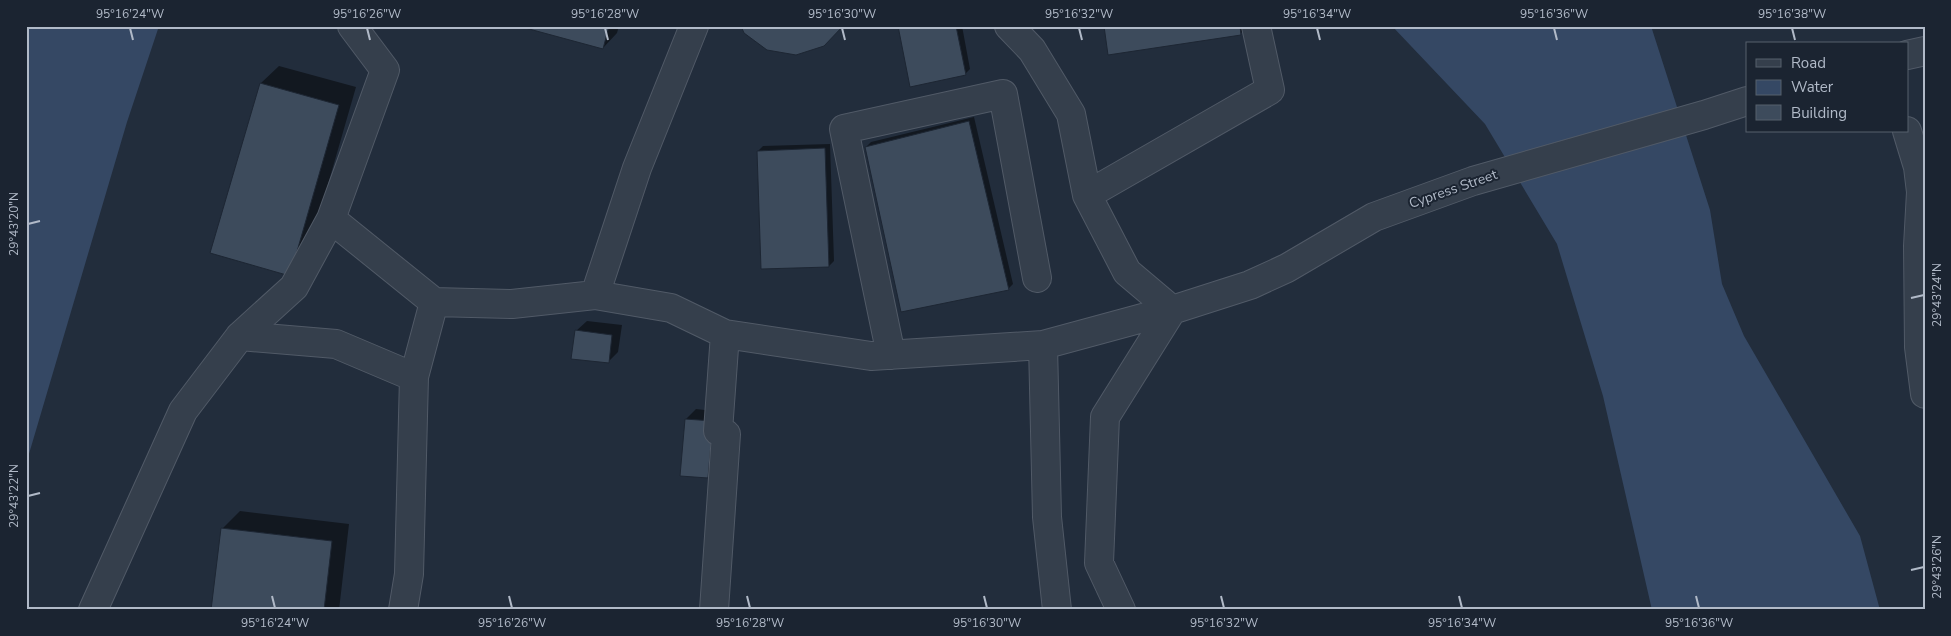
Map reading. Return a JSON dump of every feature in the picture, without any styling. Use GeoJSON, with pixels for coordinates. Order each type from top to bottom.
{"type":"FeatureCollection","features":[{"type":"Feature","properties":{"kind":"street"},"geometry":{"type":"LineString","coordinates":[[94,610],[184,411],[240,336],[294,287],[331,219],[385,70],[352,26]]}},
{"type":"Feature","properties":{"kind":"street"},"geometry":{"type":"LineString","coordinates":[[595,296],[637,168],[694,26]]}},
{"type":"Feature","properties":{"kind":"street"},"geometry":{"type":"LineString","coordinates":[[1009,26],[1032,50],[1071,114],[1087,195],[1127,272],[1172,310],[1104,417],[1099,563],[1121,610]]}},
{"type":"Feature","properties":{"kind":"street"},"geometry":{"type":"LineString","coordinates":[[1087,195],[1270,90],[1256,26]]}},
{"type":"Feature","properties":{"kind":"street"},"geometry":{"type":"LineString","coordinates":[[1908,55],[1925,51]]}},
{"type":"Feature","properties":{"kind":"street"},"geometry":{"type":"LineString","coordinates":[[891,355],[844,129],[1003,94],[1037,278]]}},
{"type":"Feature","properties":{"kind":"street","name":"Cypress Street"},"geometry":{"type":"LineString","coordinates":[[434,302],[512,304],[595,296],[671,308],[725,334],[871,356],[1043,345],[1172,310],[1250,285],[1287,268],[1374,217],[1473,181],[1704,116],[1746,101]]}},
{"type":"Feature","properties":{"kind":"street"},"geometry":{"type":"LineString","coordinates":[[1907,132],[1918,167],[1921,192],[1918,246],[1919,347],[1925,394]]}},
{"type":"Feature","properties":{"kind":"street"},"geometry":{"type":"LineString","coordinates":[[331,219],[434,302],[414,377],[409,574],[403,610]]}},
{"type":"Feature","properties":{"kind":"street"},"geometry":{"type":"LineString","coordinates":[[714,610],[726,434],[718,431],[725,334]]}},
{"type":"Feature","properties":{"kind":"street"},"geometry":{"type":"LineString","coordinates":[[240,336],[336,344],[414,377]]}},
{"type":"Feature","properties":{"kind":"street"},"geometry":{"type":"LineString","coordinates":[[1043,345],[1047,517],[1057,610]]}},
{"type":"Feature","properties":{"kind":"water"},"geometry":{"type":"Polygon","coordinates":[[[26,26],[159,26],[127,122],[26,464],[26,26]]]}},
{"type":"Feature","properties":{"kind":"water"},"geometry":{"type":"Polygon","coordinates":[[[1392,26],[1651,26],[1710,210],[1722,284],[1744,336],[1860,536],[1880,610],[1652,610],[1603,396],[1557,244],[1485,124],[1392,26]]]}},
{"type":"Feature","properties":{"kind":"building"},"geometry":{"type":"Polygon","coordinates":[[[518,26],[609,26],[603,49],[518,26]]]}},
{"type":"Feature","properties":{"kind":"building"},"geometry":{"type":"Polygon","coordinates":[[[741,26],[843,26],[824,46],[796,55],[767,50],[744,33],[741,26]]]}},
{"type":"Feature","properties":{"kind":"building"},"geometry":{"type":"Polygon","coordinates":[[[898,26],[956,26],[966,75],[910,87],[898,26]]]}},
{"type":"Feature","properties":{"kind":"building"},"geometry":{"type":"Polygon","coordinates":[[[1104,26],[1240,26],[1241,35],[1108,55],[1104,26]]]}},
{"type":"Feature","properties":{"kind":"building"},"geometry":{"type":"Polygon","coordinates":[[[260,83],[339,105],[290,276],[210,253],[260,83]]]}},
{"type":"Feature","properties":{"kind":"building"},"geometry":{"type":"Polygon","coordinates":[[[969,121],[1009,290],[901,312],[865,147],[969,121]]]}},
{"type":"Feature","properties":{"kind":"building"},"geometry":{"type":"Polygon","coordinates":[[[825,148],[829,267],[761,269],[757,151],[825,148]]]}},
{"type":"Feature","properties":{"kind":"building"},"geometry":{"type":"Polygon","coordinates":[[[575,330],[612,335],[609,363],[571,359],[575,330]]]}},
{"type":"Feature","properties":{"kind":"building"},"geometry":{"type":"Polygon","coordinates":[[[685,419],[713,421],[708,478],[680,476],[685,419]]]}},
{"type":"Feature","properties":{"kind":"building"},"geometry":{"type":"Polygon","coordinates":[[[221,528],[332,541],[324,610],[211,610],[221,528]]]}}]}
